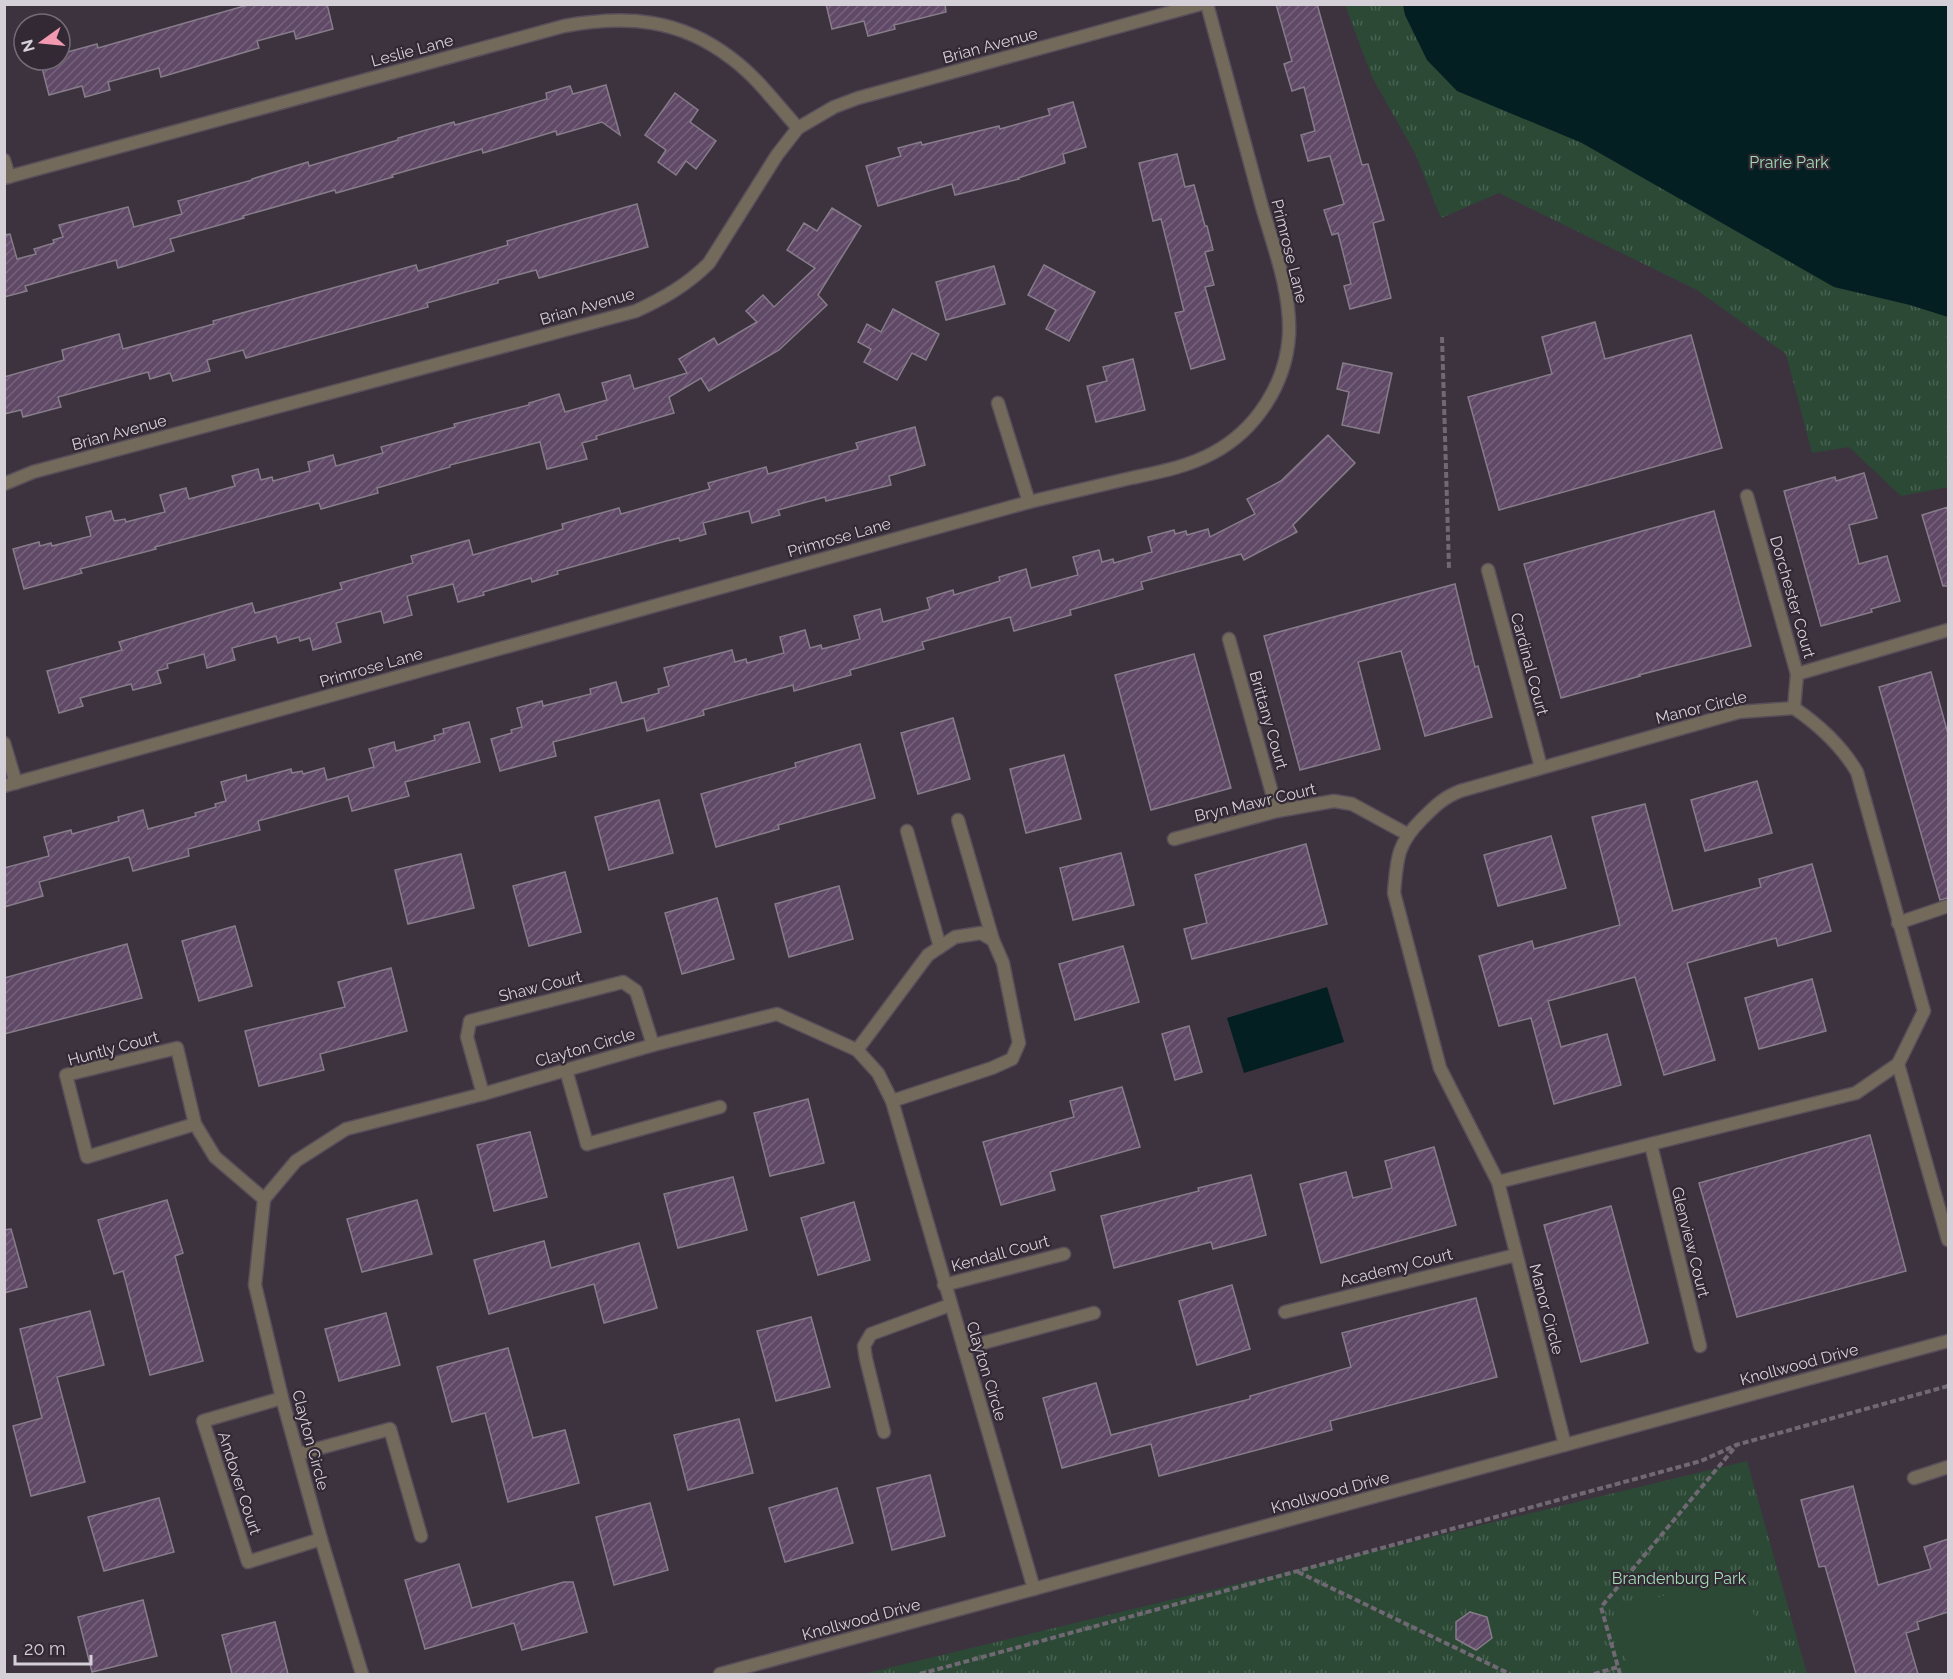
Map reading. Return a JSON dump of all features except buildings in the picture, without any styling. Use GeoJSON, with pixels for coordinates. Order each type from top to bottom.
{"type":"FeatureCollection","features":[{"type":"Feature","properties":{"kind":"street","name":"Brian Avenue"},"geometry":{"type":"LineString","coordinates":[[4,484],[33,472],[636,311],[676,291],[694,278],[709,262],[777,155],[798,128],[834,107],[858,98],[1201,4]]}},
{"type":"Feature","properties":{"kind":"street","name":"Primrose Lane"},"geometry":{"type":"LineString","coordinates":[[10,785],[1029,502],[1180,467],[1232,441],[1264,409],[1276,387],[1285,359],[1289,336],[1286,293],[1207,4]]}},
{"type":"Feature","properties":{"kind":"street","name":"Leslie Lane"},"geometry":{"type":"LineString","coordinates":[[7,178],[564,26],[592,21],[647,21],[680,30],[713,45],[747,72],[798,128]]}},
{"type":"Feature","properties":{"kind":"street"},"geometry":{"type":"LineString","coordinates":[[4,160],[7,178]]}},
{"type":"Feature","properties":{"kind":"street"},"geometry":{"type":"LineString","coordinates":[[998,403],[1029,502]]}},
{"type":"Feature","properties":{"kind":"street","name":"Dorchester Court"},"geometry":{"type":"LineString","coordinates":[[1748,496],[1797,674],[1794,708]]}},
{"type":"Feature","properties":{"kind":"street","name":"Cardinal Court"},"geometry":{"type":"LineString","coordinates":[[1488,570],[1541,767]]}},
{"type":"Feature","properties":{"kind":"street"},"geometry":{"type":"LineString","coordinates":[[1797,674],[1948,630]]}},
{"type":"Feature","properties":{"kind":"street","name":"Brittany Court"},"geometry":{"type":"LineString","coordinates":[[1229,639],[1277,811]]}},
{"type":"Feature","properties":{"kind":"street"},"geometry":{"type":"LineString","coordinates":[[1498,1182],[1856,1094],[1898,1064],[1924,1011],[1857,772],[1848,756],[1829,736],[1794,708]]}},
{"type":"Feature","properties":{"kind":"street","name":"Manor Circle"},"geometry":{"type":"LineString","coordinates":[[1565,1445],[1498,1182],[1440,1068],[1400,920],[1394,892],[1396,864],[1407,834],[1441,799],[1460,791],[1739,712],[1794,708]]}},
{"type":"Feature","properties":{"kind":"street"},"geometry":{"type":"LineString","coordinates":[[4,743],[10,785]]}},
{"type":"Feature","properties":{"kind":"street","name":"Bryn Mawr Court"},"geometry":{"type":"LineString","coordinates":[[1174,839],[1277,811],[1334,801],[1352,804],[1407,834]]}},
{"type":"Feature","properties":{"kind":"street"},"geometry":{"type":"LineString","coordinates":[[891,1101],[992,1068],[1012,1059],[1019,1043],[1003,963],[993,940],[958,820]]}},
{"type":"Feature","properties":{"kind":"street"},"geometry":{"type":"LineString","coordinates":[[907,831],[940,947]]}},
{"type":"Feature","properties":{"kind":"street"},"geometry":{"type":"LineString","coordinates":[[1898,923],[1948,906]]}},
{"type":"Feature","properties":{"kind":"street"},"geometry":{"type":"LineString","coordinates":[[857,1050],[928,955],[955,937],[981,933],[993,940]]}},
{"type":"Feature","properties":{"kind":"street","name":"Shaw Court"},"geometry":{"type":"LineString","coordinates":[[483,1094],[467,1036],[470,1021],[623,982],[636,991],[652,1045]]}},
{"type":"Feature","properties":{"kind":"street","name":"Clayton Circle"},"geometry":{"type":"LineString","coordinates":[[362,1674],[282,1398],[255,1285],[264,1199],[296,1161],[346,1129],[483,1094],[652,1045],[777,1014],[857,1050],[878,1073],[891,1101],[1034,1589]]}},
{"type":"Feature","properties":{"kind":"street","name":"Huntly Court"},"geometry":{"type":"LineString","coordinates":[[195,1124],[87,1157],[66,1075],[177,1048],[195,1124],[215,1157],[264,1199]]}},
{"type":"Feature","properties":{"kind":"street"},"geometry":{"type":"LineString","coordinates":[[1898,1064],[1948,1240]]}},
{"type":"Feature","properties":{"kind":"street"},"geometry":{"type":"LineString","coordinates":[[566,1070],[587,1144],[720,1107]]}},
{"type":"Feature","properties":{"kind":"street","name":"Glenview Court"},"geometry":{"type":"LineString","coordinates":[[1651,1145],[1700,1346]]}},
{"type":"Feature","properties":{"kind":"street","name":"Kendall Court"},"geometry":{"type":"LineString","coordinates":[[944,1285],[1064,1254]]}},
{"type":"Feature","properties":{"kind":"street","name":"Academy Court"},"geometry":{"type":"LineString","coordinates":[[1285,1312],[1516,1255]]}},
{"type":"Feature","properties":{"kind":"street"},"geometry":{"type":"LineString","coordinates":[[884,1432],[864,1346],[871,1334],[950,1305]]}},
{"type":"Feature","properties":{"kind":"street"},"geometry":{"type":"LineString","coordinates":[[963,1348],[1094,1313]]}},
{"type":"Feature","properties":{"kind":"street","name":"Knollwood Drive"},"geometry":{"type":"LineString","coordinates":[[720,1674],[1948,1341]]}},
{"type":"Feature","properties":{"kind":"street","name":"Andover Court"},"geometry":{"type":"LineString","coordinates":[[282,1398],[203,1420],[248,1562],[321,1539]]}},
{"type":"Feature","properties":{"kind":"street"},"geometry":{"type":"LineString","coordinates":[[298,1454],[390,1429],[421,1536]]}},
{"type":"Feature","properties":{"kind":"street"},"geometry":{"type":"LineString","coordinates":[[1914,1478],[1948,1467]]}},
{"type":"Feature","properties":{"kind":"path"},"geometry":{"type":"LineString","coordinates":[[1442,337],[1449,568]]}},
{"type":"Feature","properties":{"kind":"path"},"geometry":{"type":"LineString","coordinates":[[920,1674],[1701,1461],[1736,1445],[1948,1386]]}},
{"type":"Feature","properties":{"kind":"path"},"geometry":{"type":"LineString","coordinates":[[1620,1674],[1601,1607],[1736,1445]]}},
{"type":"Feature","properties":{"kind":"path"},"geometry":{"type":"LineString","coordinates":[[1298,1572],[1510,1674]]}},
{"type":"Feature","properties":{"kind":"path"},"geometry":{"type":"LineString","coordinates":[[1594,1674],[1618,1667]]}},
{"type":"Feature","properties":{"kind":"green space","name":"Prarie Park"},"geometry":{"type":"Polygon","coordinates":[[[1345,5],[1948,5],[1948,487],[1901,496],[1849,447],[1812,453],[1786,354],[1697,290],[1499,193],[1441,218],[1415,153],[1372,77],[1345,5]]]}},
{"type":"Feature","properties":{"kind":"green space","name":"Brandenburg Park"},"geometry":{"type":"Polygon","coordinates":[[[1747,1461],[1807,1674],[863,1674],[1747,1461]]]}},
{"type":"Feature","properties":{"kind":"green space"},"geometry":{"type":"Polygon","coordinates":[[[1742,1574],[1771,1674],[1631,1674],[1613,1610],[1742,1574]]]}},
{"type":"Feature","properties":{"kind":"shaded area","name":"Prarie Park"},"geometry":{"type":"Polygon","coordinates":[[[1403,5],[1948,5],[1948,317],[1910,305],[1834,287],[1582,143],[1457,91],[1427,60],[1405,15],[1403,5]]]}},
{"type":"Feature","properties":{"kind":"shaded area"},"geometry":{"type":"Polygon","coordinates":[[[1327,987],[1344,1042],[1244,1073],[1227,1018],[1327,987]]]}}]}
